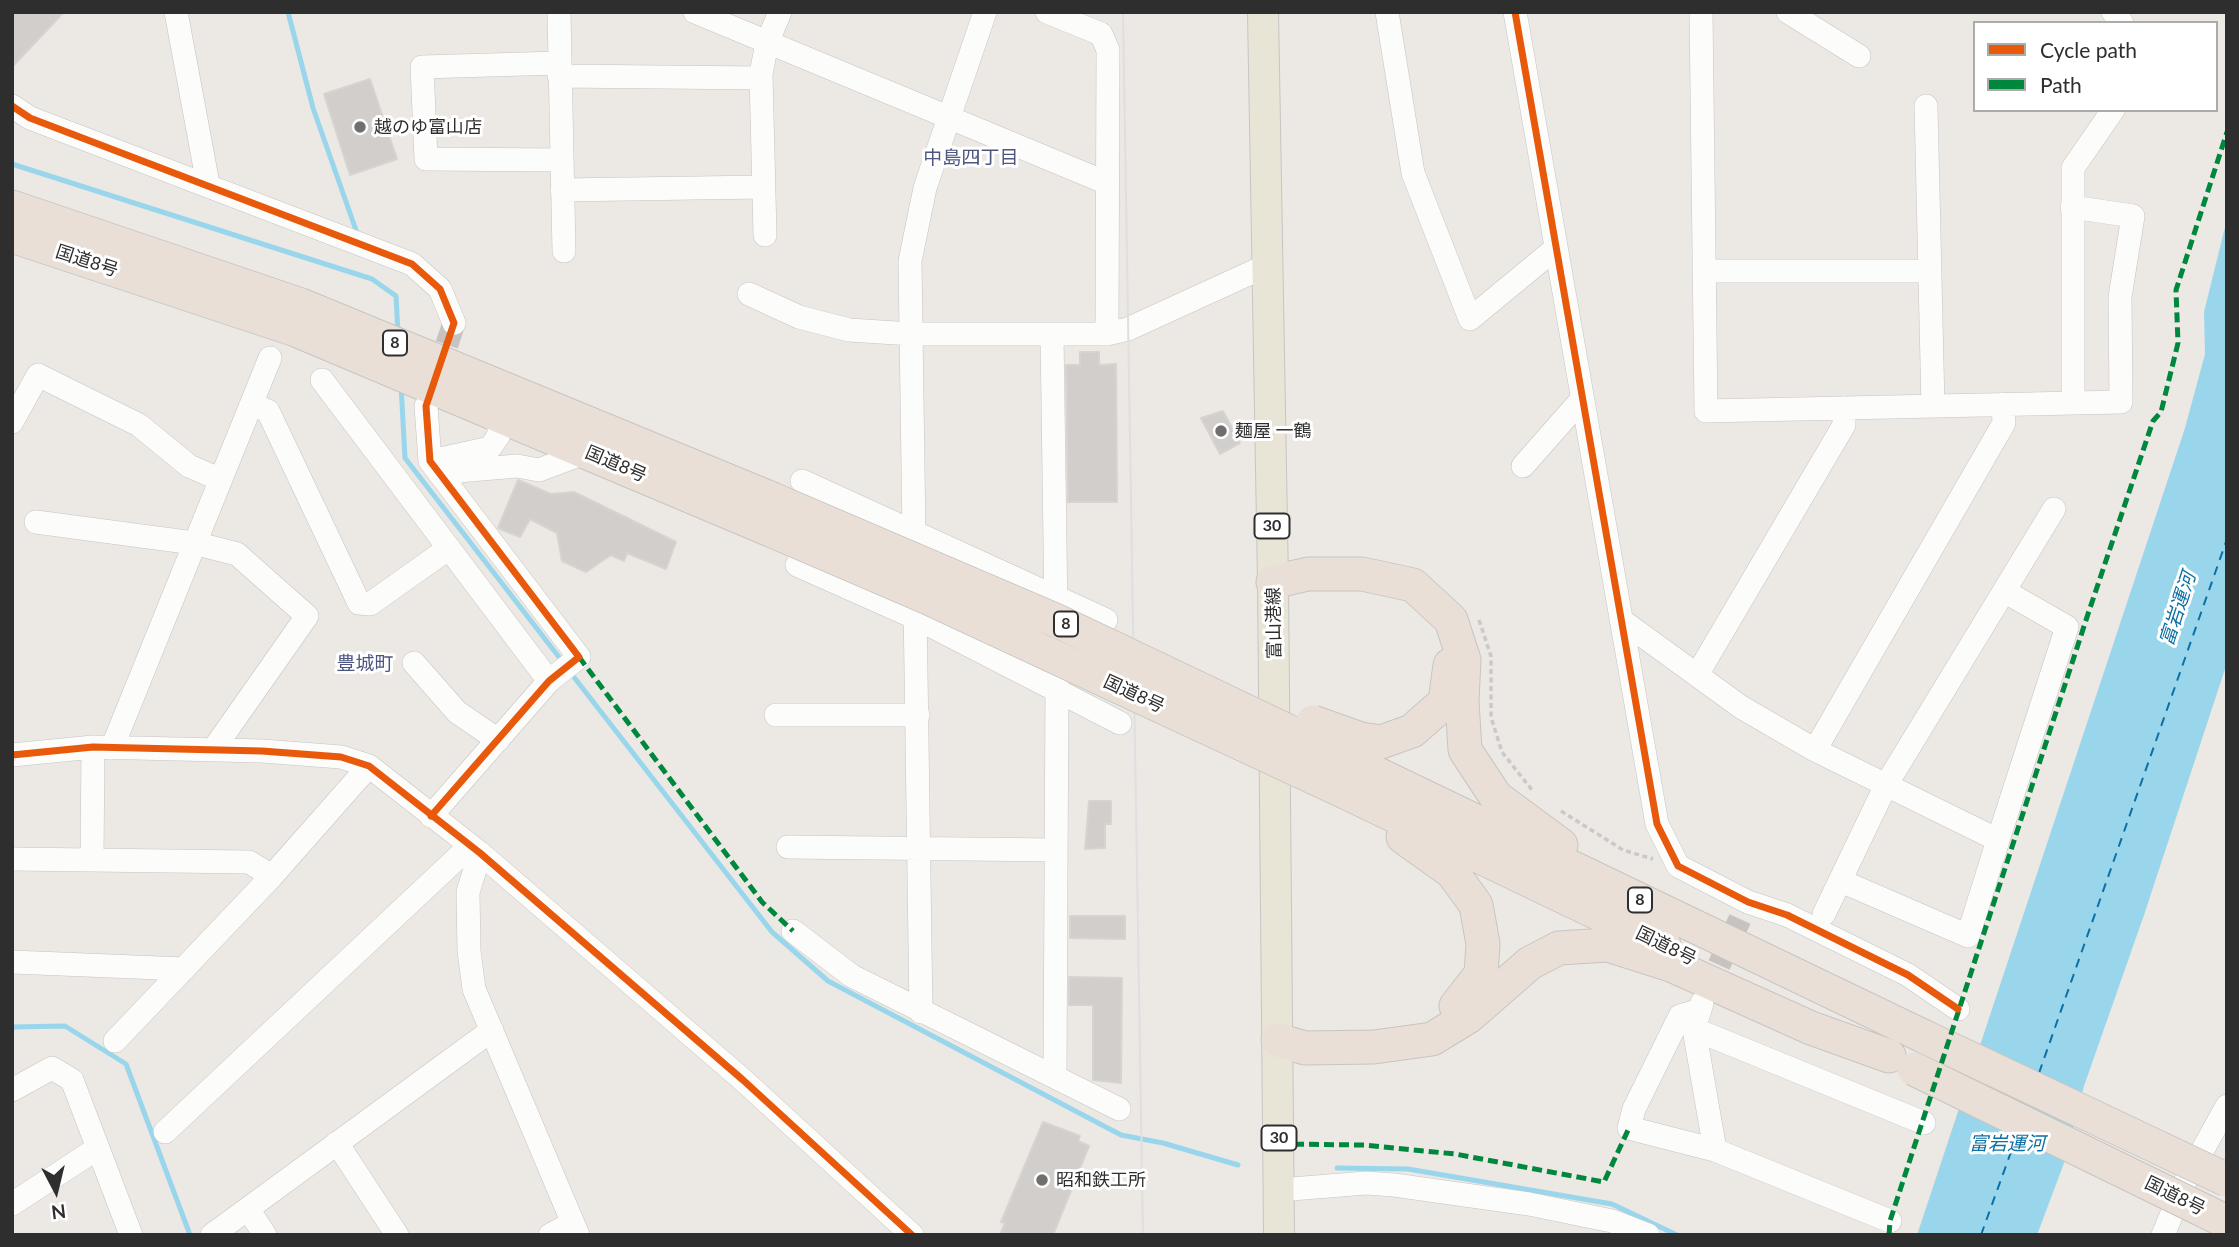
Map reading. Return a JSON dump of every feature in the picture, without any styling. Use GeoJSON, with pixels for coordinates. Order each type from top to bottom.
{"type":"FeatureCollection","features":[{"type":"Feature","properties":{"kind":"highway","name":"国道8号"},"geometry":{"type":"LineString","coordinates":[[12,207],[301,305],[769,514],[1178,676],[1351,774],[1513,871],[2227,1222]]}},
{"type":"Feature","properties":{"kind":"highway","name":"国道8号"},"geometry":{"type":"LineString","coordinates":[[12,236],[296,330],[587,452],[769,514],[926,597],[1163,707],[1351,774],[1692,925],[2227,1180]]}},
{"type":"Feature","properties":{"kind":"highway"},"geometry":{"type":"LineString","coordinates":[[1273,582],[1308,574],[1362,574],[1413,585],[1451,620],[1464,660],[1462,701],[1465,750],[1496,797],[1548,837],[1692,925]]}},
{"type":"Feature","properties":{"kind":"highway"},"geometry":{"type":"LineString","coordinates":[[1273,582],[1311,593],[1362,593],[1410,603],[1439,625],[1451,666],[1445,702],[1412,731],[1381,742],[1351,774],[1417,845],[1452,872],[1476,905],[1483,944],[1481,974],[1457,1006],[1429,1023],[1373,1028],[1310,1029],[1278,1040]]}},
{"type":"Feature","properties":{"kind":"highway"},"geometry":{"type":"LineString","coordinates":[[1278,1040],[1305,1048],[1374,1047],[1432,1040],[1468,1017],[1530,963],[1559,948],[1608,945],[1671,965],[1811,1028],[1902,1062]]}},
{"type":"Feature","properties":{"kind":"main road","name":"富山港線"},"geometry":{"type":"LineString","coordinates":[[1263,12],[1273,582],[1279,1235]]}},
{"type":"Feature","properties":{"kind":"street"},"geometry":{"type":"LineString","coordinates":[[176,12],[208,184]]}},
{"type":"Feature","properties":{"kind":"street"},"geometry":{"type":"LineString","coordinates":[[559,12],[564,251]]}},
{"type":"Feature","properties":{"kind":"street"},"geometry":{"type":"LineString","coordinates":[[695,12],[1107,183]]}},
{"type":"Feature","properties":{"kind":"street"},"geometry":{"type":"LineString","coordinates":[[765,235],[761,78],[768,43],[780,12]]}},
{"type":"Feature","properties":{"kind":"street"},"geometry":{"type":"LineString","coordinates":[[921,1012],[912,239],[925,188],[985,12]]}},
{"type":"Feature","properties":{"kind":"street"},"geometry":{"type":"LineString","coordinates":[[1047,12],[1101,34],[1108,50],[1107,334]]}},
{"type":"Feature","properties":{"kind":"street"},"geometry":{"type":"LineString","coordinates":[[1387,12],[1413,173],[1470,319],[1556,248]]}},
{"type":"Feature","properties":{"kind":"street"},"geometry":{"type":"LineString","coordinates":[[1514,12],[1657,824],[1678,866],[1744,911],[1787,915],[1896,969],[1958,1009]]}},
{"type":"Feature","properties":{"kind":"street"},"geometry":{"type":"LineString","coordinates":[[1701,12],[1706,411],[2121,402],[2120,297],[2133,216],[2072,207]]}},
{"type":"Feature","properties":{"kind":"street"},"geometry":{"type":"LineString","coordinates":[[1788,12],[1858,56]]}},
{"type":"Feature","properties":{"kind":"street"},"geometry":{"type":"LineString","coordinates":[[561,160],[426,159],[422,67],[559,69],[761,78]]}},
{"type":"Feature","properties":{"kind":"street"},"geometry":{"type":"LineString","coordinates":[[12,106],[30,118],[412,264],[440,289],[454,323]]}},
{"type":"Feature","properties":{"kind":"street"},"geometry":{"type":"LineString","coordinates":[[1926,106],[1933,406]]}},
{"type":"Feature","properties":{"kind":"street"},"geometry":{"type":"LineString","coordinates":[[2073,403],[2073,169],[2112,112]]}},
{"type":"Feature","properties":{"kind":"street"},"geometry":{"type":"LineString","coordinates":[[562,190],[763,187]]}},
{"type":"Feature","properties":{"kind":"street"},"geometry":{"type":"LineString","coordinates":[[749,294],[799,317],[849,330],[912,334],[1107,334],[1150,319],[1268,265]]}},
{"type":"Feature","properties":{"kind":"street"},"geometry":{"type":"LineString","coordinates":[[1704,271],[1930,271]]}},
{"type":"Feature","properties":{"kind":"street"},"geometry":{"type":"LineString","coordinates":[[1052,334],[1057,688],[1055,1076]]}},
{"type":"Feature","properties":{"kind":"street"},"geometry":{"type":"LineString","coordinates":[[92,860],[102,747],[194,543],[270,358]]}},
{"type":"Feature","properties":{"kind":"street"},"geometry":{"type":"LineString","coordinates":[[12,422],[38,375],[139,425],[189,466],[219,479]]}},
{"type":"Feature","properties":{"kind":"street"},"geometry":{"type":"LineString","coordinates":[[322,380],[549,681]]}},
{"type":"Feature","properties":{"kind":"street"},"geometry":{"type":"LineString","coordinates":[[1523,466],[1583,399]]}},
{"type":"Feature","properties":{"kind":"street"},"geometry":{"type":"LineString","coordinates":[[252,404],[268,411],[359,603],[370,604],[449,548]]}},
{"type":"Feature","properties":{"kind":"street"},"geometry":{"type":"LineString","coordinates":[[1815,750],[2004,423],[2003,404]]}},
{"type":"Feature","properties":{"kind":"street"},"geometry":{"type":"LineString","coordinates":[[426,406],[430,461],[579,657],[549,681],[431,816]]}},
{"type":"Feature","properties":{"kind":"street"},"geometry":{"type":"LineString","coordinates":[[1697,675],[1844,425],[1844,408]]}},
{"type":"Feature","properties":{"kind":"street"},"geometry":{"type":"LineString","coordinates":[[430,461],[490,447],[499,435],[499,415]]}},
{"type":"Feature","properties":{"kind":"street"},"geometry":{"type":"LineString","coordinates":[[446,481],[458,471],[517,466],[539,470],[587,452]]}},
{"type":"Feature","properties":{"kind":"street"},"geometry":{"type":"LineString","coordinates":[[802,481],[1106,620]]}},
{"type":"Feature","properties":{"kind":"street"},"geometry":{"type":"LineString","coordinates":[[1824,914],[1886,785],[2054,509]]}},
{"type":"Feature","properties":{"kind":"street"},"geometry":{"type":"LineString","coordinates":[[36,522],[194,543],[236,554],[307,616],[213,750]]}},
{"type":"Feature","properties":{"kind":"street"},"geometry":{"type":"LineString","coordinates":[[797,565],[916,618],[1057,688],[1120,723]]}},
{"type":"Feature","properties":{"kind":"street"},"geometry":{"type":"LineString","coordinates":[[1841,881],[1968,936],[2067,628],[2004,591]]}},
{"type":"Feature","properties":{"kind":"street"},"geometry":{"type":"LineString","coordinates":[[1621,620],[1741,707],[1815,750],[1998,840]]}},
{"type":"Feature","properties":{"kind":"street"},"geometry":{"type":"LineString","coordinates":[[414,663],[457,712],[498,740]]}},
{"type":"Feature","properties":{"kind":"street"},"geometry":{"type":"LineString","coordinates":[[776,715],[918,715]]}},
{"type":"Feature","properties":{"kind":"street"},"geometry":{"type":"LineString","coordinates":[[12,755],[102,747],[305,752],[357,760],[369,766],[391,780],[475,850],[743,1080],[912,1235]]}},
{"type":"Feature","properties":{"kind":"street"},"geometry":{"type":"LineString","coordinates":[[115,1041],[272,877],[369,766]]}},
{"type":"Feature","properties":{"kind":"street"},"geometry":{"type":"LineString","coordinates":[[788,847],[1056,850]]}},
{"type":"Feature","properties":{"kind":"street"},"geometry":{"type":"LineString","coordinates":[[475,850],[468,892],[469,951],[474,989],[575,1229],[550,1235]]}},
{"type":"Feature","properties":{"kind":"street"},"geometry":{"type":"LineString","coordinates":[[165,1132],[475,850]]}},
{"type":"Feature","properties":{"kind":"street"},"geometry":{"type":"LineString","coordinates":[[12,859],[249,862],[272,877]]}},
{"type":"Feature","properties":{"kind":"street"},"geometry":{"type":"LineString","coordinates":[[793,931],[852,976],[1119,1109]]}},
{"type":"Feature","properties":{"kind":"street"},"geometry":{"type":"LineString","coordinates":[[12,962],[184,969]]}},
{"type":"Feature","properties":{"kind":"street"},"geometry":{"type":"LineString","coordinates":[[1890,1221],[1716,1150],[1629,1128],[1634,1109],[1680,1016],[1698,1014],[1924,1123]]}},
{"type":"Feature","properties":{"kind":"street"},"geometry":{"type":"LineString","coordinates":[[1698,1014],[1716,1150]]}},
{"type":"Feature","properties":{"kind":"street"},"geometry":{"type":"LineString","coordinates":[[212,1235],[492,1030]]}},
{"type":"Feature","properties":{"kind":"street"},"geometry":{"type":"LineString","coordinates":[[12,1090],[52,1068],[72,1080],[131,1235]]}},
{"type":"Feature","properties":{"kind":"street"},"geometry":{"type":"LineString","coordinates":[[2163,1235],[2186,1180],[2227,1107]]}},
{"type":"Feature","properties":{"kind":"street"},"geometry":{"type":"LineString","coordinates":[[337,1143],[397,1235]]}},
{"type":"Feature","properties":{"kind":"street"},"geometry":{"type":"LineString","coordinates":[[12,1204],[98,1148]]}},
{"type":"Feature","properties":{"kind":"street"},"geometry":{"type":"LineString","coordinates":[[1279,1190],[1366,1183],[1394,1185],[1529,1203],[1612,1221],[1648,1235]]}},
{"type":"Feature","properties":{"kind":"street"},"geometry":{"type":"LineString","coordinates":[[247,1209],[265,1235]]}},
{"type":"Feature","properties":{"kind":"water","name":"富岩運河"},"geometry":{"type":"Polygon","coordinates":[[[2227,219],[2227,663],[2084,1086],[2064,1163],[2037,1235],[1917,1235],[2185,428],[2205,354],[2204,312],[2227,219]]]}},
{"type":"Feature","properties":{"kind":"building"},"geometry":{"type":"Polygon","coordinates":[[[12,12],[64,12],[12,67],[12,12]]]}},
{"type":"Feature","properties":{"kind":"building","name":"越のゆ富山店"},"geometry":{"type":"Polygon","coordinates":[[[370,79],[397,159],[350,175],[324,94],[370,79]]]}},
{"type":"Feature","properties":{"kind":"building"},"geometry":{"type":"Polygon","coordinates":[[[1080,352],[1099,352],[1099,365],[1116,364],[1117,502],[1068,502],[1066,365],[1080,365],[1080,352]]]}},
{"type":"Feature","properties":{"kind":"building","name":"麺屋 一鶴"},"geometry":{"type":"Polygon","coordinates":[[[1223,411],[1240,443],[1220,454],[1201,418],[1223,411]]]}},
{"type":"Feature","properties":{"kind":"building"},"geometry":{"type":"Polygon","coordinates":[[[518,480],[551,494],[574,492],[676,542],[666,569],[627,553],[624,561],[611,555],[586,572],[562,561],[557,533],[530,519],[520,537],[498,528],[518,480]]]}},
{"type":"Feature","properties":{"kind":"building"},"geometry":{"type":"Polygon","coordinates":[[[1089,801],[1111,801],[1111,824],[1105,824],[1105,848],[1085,849],[1089,801]]]}},
{"type":"Feature","properties":{"kind":"building"},"geometry":{"type":"Polygon","coordinates":[[[1070,916],[1125,916],[1125,939],[1070,938],[1070,916]]]}},
{"type":"Feature","properties":{"kind":"building"},"geometry":{"type":"Polygon","coordinates":[[[1069,977],[1122,978],[1121,1083],[1093,1080],[1093,1005],[1069,1005],[1069,977]]]}},
{"type":"Feature","properties":{"kind":"building","name":"昭和鉄工所"},"geometry":{"type":"Polygon","coordinates":[[[1043,1122],[1080,1136],[1078,1141],[1089,1146],[1053,1235],[1000,1235],[1005,1223],[1001,1222],[1043,1122]]]}},
{"type":"Feature","properties":{"kind":"waterway"},"geometry":{"type":"LineString","coordinates":[[288,12],[313,108],[357,233]]}},
{"type":"Feature","properties":{"kind":"waterway"},"geometry":{"type":"LineString","coordinates":[[12,164],[372,279],[396,296],[398,334]]}},
{"type":"Feature","properties":{"kind":"waterway"},"geometry":{"type":"LineString","coordinates":[[401,385],[405,458],[562,661]]}},
{"type":"Feature","properties":{"kind":"waterway"},"geometry":{"type":"LineString","coordinates":[[570,672],[772,932],[828,981],[1121,1135],[1163,1143],[1238,1165]]}},
{"type":"Feature","properties":{"kind":"waterway"},"geometry":{"type":"LineString","coordinates":[[12,1027],[65,1026],[126,1064],[190,1235]]}},
{"type":"Feature","properties":{"kind":"waterway"},"geometry":{"type":"LineString","coordinates":[[1337,1168],[1408,1169],[1612,1204],[1677,1235]]}},
{"type":"Feature","properties":{"kind":"ferry route"},"geometry":{"type":"LineString","coordinates":[[2039,1073],[2227,539]]}},
{"type":"Feature","properties":{"kind":"ferry route"},"geometry":{"type":"LineString","coordinates":[[1981,1235],[2016,1138]]}},
{"type":"Feature","properties":{"kind":"tunnel"},"geometry":{"type":"LineString","coordinates":[[436,377],[454,323]]}},
{"type":"Feature","properties":{"kind":"tunnel"},"geometry":{"type":"LineString","coordinates":[[1705,996],[1740,919]]}},
{"type":"Feature","properties":{"kind":"tram line"},"geometry":{"type":"LineString","coordinates":[[1123,12],[1143,1235]]}},
{"type":"Feature","properties":{"kind":"marked path"},"geometry":{"type":"LineString","coordinates":[[1889,1235],[1890,1221],[2088,614],[2153,421],[2161,412],[2178,343],[2176,290],[2227,132]]}},
{"type":"Feature","properties":{"kind":"marked path"},"geometry":{"type":"LineString","coordinates":[[579,657],[762,902],[793,931]]}},
{"type":"Feature","properties":{"kind":"marked path"},"geometry":{"type":"LineString","coordinates":[[1279,1144],[1364,1145],[1455,1154],[1604,1182],[1629,1128]]}},
{"type":"Feature","properties":{"kind":"cycle path"},"geometry":{"type":"LineString","coordinates":[[1515,12],[1657,824],[1678,866],[1748,902],[1787,915],[1908,975],[1958,1009]]}},
{"type":"Feature","properties":{"kind":"cycle path"},"geometry":{"type":"LineString","coordinates":[[12,106],[30,118],[412,264],[440,289],[454,323],[426,406],[430,461],[579,657],[549,681],[431,816]]}},
{"type":"Feature","properties":{"kind":"cycle path"},"geometry":{"type":"LineString","coordinates":[[12,755],[93,747],[262,751],[341,757],[369,766],[480,853],[743,1080],[912,1235]]}},
{"type":"Feature","properties":{"kind":"place","name":"越のゆ富山店"},"geometry":{"type":"Point","coordinates":[360,127]}},
{"type":"Feature","properties":{"kind":"place","name":"麺屋 一鶴"},"geometry":{"type":"Point","coordinates":[1221,431]}},
{"type":"Feature","properties":{"kind":"place","name":"昭和鉄工所"},"geometry":{"type":"Point","coordinates":[1042,1180]}},
{"type":"Feature","properties":{"kind":"district","name":"中島四丁目"},"geometry":{"type":"Point","coordinates":[971,158]}},
{"type":"Feature","properties":{"kind":"district","name":"豊城町"},"geometry":{"type":"Point","coordinates":[365,664]}}]}
